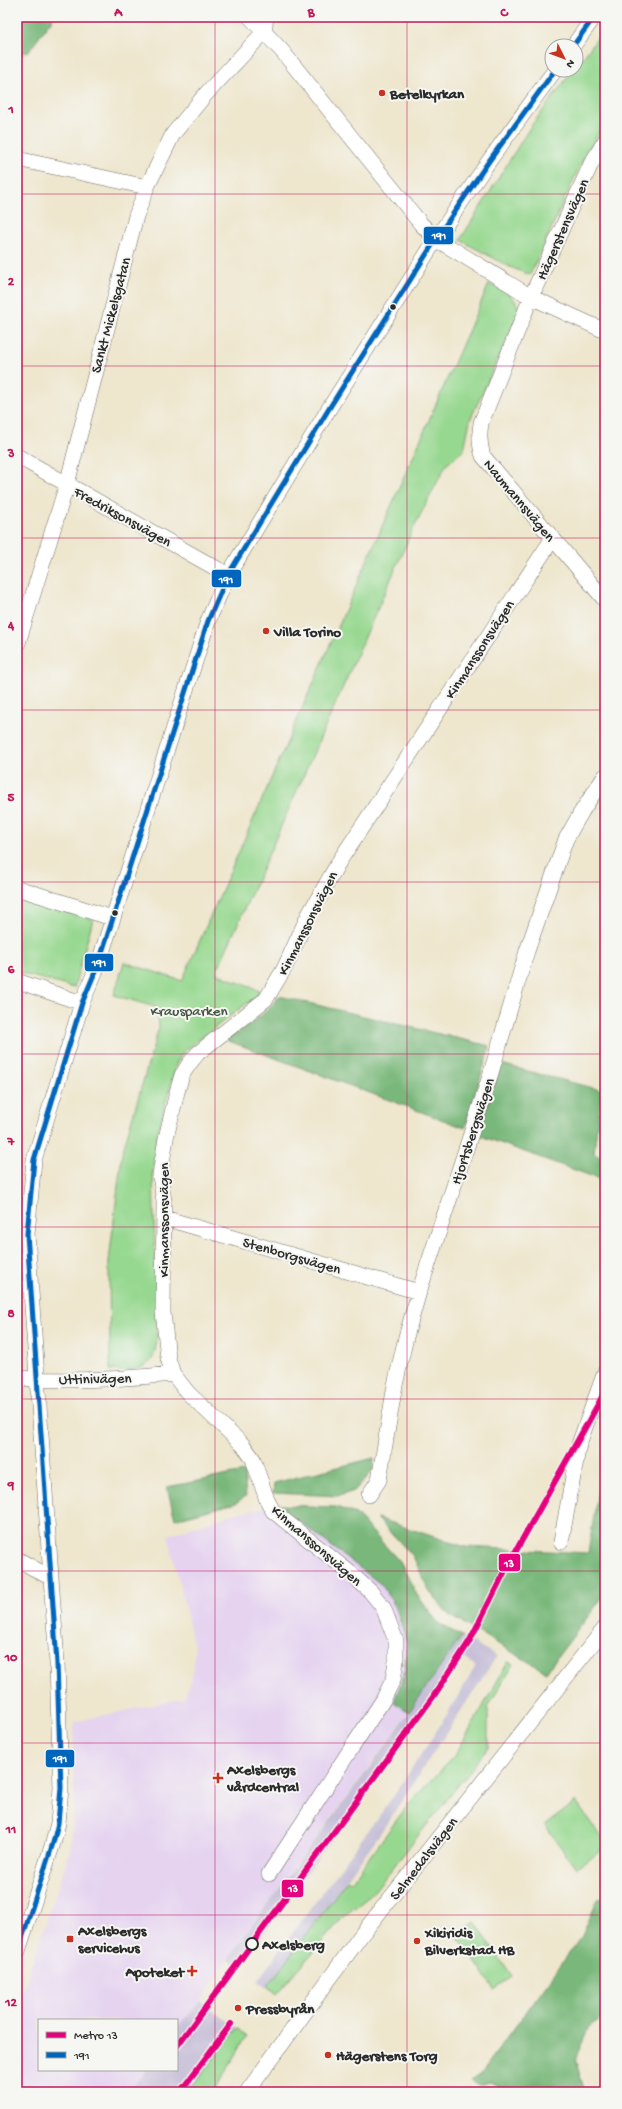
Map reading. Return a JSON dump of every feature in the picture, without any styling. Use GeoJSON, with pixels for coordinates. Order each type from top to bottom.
{"type":"FeatureCollection","features":[{"type":"Feature","properties":{"kind":"street"},"geometry":{"type":"LineString","coordinates":[[250,17],[282,51],[421,224],[436,239],[531,297],[605,331]]}},
{"type":"Feature","properties":{"kind":"street"},"geometry":{"type":"LineString","coordinates":[[264,32],[266,17]]}},
{"type":"Feature","properties":{"kind":"street"},"geometry":{"type":"LineString","coordinates":[[579,38],[594,17]]}},
{"type":"Feature","properties":{"kind":"street","name":"Sankt Mickelsgatan"},"geometry":{"type":"LineString","coordinates":[[17,646],[67,484],[136,216],[147,187],[164,151],[186,117],[264,32]]}},
{"type":"Feature","properties":{"kind":"street"},"geometry":{"type":"LineString","coordinates":[[17,1954],[46,1867],[59,1817],[61,1788],[59,1708],[38,1380],[22,1233],[34,1160],[82,1003],[98,965],[208,621],[228,575],[330,407],[436,239],[489,161],[549,78]]}},
{"type":"Feature","properties":{"kind":"street","name":"Hägerstensvägen"},"geometry":{"type":"LineString","coordinates":[[531,297],[591,164],[605,141]]}},
{"type":"Feature","properties":{"kind":"street"},"geometry":{"type":"LineString","coordinates":[[17,159],[147,187]]}},
{"type":"Feature","properties":{"kind":"street","name":"Naumannsvägen"},"geometry":{"type":"LineString","coordinates":[[531,297],[481,423],[480,447],[483,456],[605,600]]}},
{"type":"Feature","properties":{"kind":"street","name":"Fredriksonsvägen"},"geometry":{"type":"LineString","coordinates":[[17,456],[228,575]]}},
{"type":"Feature","properties":{"kind":"street","name":"Kinmanssonsvägen"},"geometry":{"type":"LineString","coordinates":[[269,1874],[384,1700],[393,1680],[396,1661],[396,1641],[383,1607],[370,1591],[349,1572],[273,1511],[264,1494],[253,1459],[243,1445],[188,1393],[173,1374],[168,1358],[163,1312],[164,1218],[161,1164],[172,1111],[182,1075],[189,1064],[198,1054],[266,999],[284,969],[308,916],[340,860],[552,538]]}},
{"type":"Feature","properties":{"kind":"street","name":"Hjortsbergsvägen"},"geometry":{"type":"LineString","coordinates":[[369,1495],[379,1480],[398,1369],[419,1292],[490,1076],[527,951],[558,861],[573,826],[605,776]]}},
{"type":"Feature","properties":{"kind":"street"},"geometry":{"type":"LineString","coordinates":[[17,888],[112,918]]}},
{"type":"Feature","properties":{"kind":"street"},"geometry":{"type":"LineString","coordinates":[[17,981],[82,1003]]}},
{"type":"Feature","properties":{"kind":"street","name":"Stenborgsvägen"},"geometry":{"type":"LineString","coordinates":[[164,1218],[419,1292]]}},
{"type":"Feature","properties":{"kind":"street"},"geometry":{"type":"LineString","coordinates":[[561,1542],[579,1444],[605,1372]]}},
{"type":"Feature","properties":{"kind":"street","name":"Uttinivägen"},"geometry":{"type":"LineString","coordinates":[[17,1378],[38,1380],[136,1378],[173,1374]]}},
{"type":"Feature","properties":{"kind":"street"},"geometry":{"type":"LineString","coordinates":[[17,1559],[51,1578]]}},
{"type":"Feature","properties":{"kind":"street","name":"Selmedalsvägen"},"geometry":{"type":"LineString","coordinates":[[247,2092],[362,1934],[605,1628]]}},
{"type":"Feature","properties":{"kind":"shaded area","name":"Axelsbergs vårdcentral"},"geometry":{"type":"Polygon","coordinates":[[[278,1505],[382,1585],[396,1608],[407,1642],[404,1675],[394,1702],[409,1712],[231,1954],[201,2001],[178,2026],[178,2019],[38,2019],[38,2071],[145,2071],[129,2092],[17,2092],[17,2008],[70,1852],[74,1811],[74,1722],[184,1698],[192,1679],[195,1650],[168,1535],[240,1512],[278,1505]]]}},
{"type":"Feature","properties":{"kind":"shaded area"},"geometry":{"type":"Polygon","coordinates":[[[462,1636],[497,1656],[379,1835],[267,1988],[257,1981],[393,1797],[443,1721],[476,1666],[463,1658],[239,1967],[228,1959],[386,1745],[462,1636]]]}},
{"type":"Feature","properties":{"kind":"shaded area"},"geometry":{"type":"Polygon","coordinates":[[[201,2001],[237,2028],[188,2092],[129,2092],[145,2071],[178,2071],[178,2026],[201,2001]]]}},
{"type":"Feature","properties":{"kind":"green space"},"geometry":{"type":"Polygon","coordinates":[[[17,17],[54,17],[29,51],[17,56],[17,17]]]}},
{"type":"Feature","properties":{"kind":"green space"},"geometry":{"type":"Polygon","coordinates":[[[605,28],[605,124],[584,157],[530,275],[510,267],[460,240],[529,129],[567,78],[584,78],[584,56],[605,28]]]}},
{"type":"Feature","properties":{"kind":"green space","name":"Krausparken"},"geometry":{"type":"Polygon","coordinates":[[[489,284],[509,294],[518,306],[519,313],[470,420],[464,450],[446,465],[413,529],[216,973],[262,992],[184,1051],[177,1062],[155,1142],[153,1173],[157,1341],[153,1357],[146,1365],[134,1370],[110,1370],[109,1261],[122,1153],[159,1027],[158,1008],[114,995],[124,962],[182,981],[489,284]]]}},
{"type":"Feature","properties":{"kind":"green space"},"geometry":{"type":"Polygon","coordinates":[[[17,898],[93,919],[74,988],[17,972],[17,898]]]}},
{"type":"Feature","properties":{"kind":"green space"},"geometry":{"type":"Polygon","coordinates":[[[279,996],[490,1046],[465,1128],[226,1040],[248,1026],[268,1009],[279,996]]]}},
{"type":"Feature","properties":{"kind":"green space"},"geometry":{"type":"Polygon","coordinates":[[[501,1064],[601,1090],[594,1153],[605,1158],[605,1181],[478,1135],[501,1064]]]}},
{"type":"Feature","properties":{"kind":"green space"},"geometry":{"type":"Polygon","coordinates":[[[605,1447],[605,1594],[546,1672],[449,1615],[429,1591],[413,1556],[377,1518],[465,1547],[588,1553],[605,1447]]]}},
{"type":"Feature","properties":{"kind":"green space"},"geometry":{"type":"Polygon","coordinates":[[[374,1458],[373,1471],[354,1491],[339,1496],[273,1493],[274,1483],[374,1458]]]}},
{"type":"Feature","properties":{"kind":"green space"},"geometry":{"type":"Polygon","coordinates":[[[244,1472],[246,1496],[236,1503],[175,1519],[167,1487],[244,1472]]]}},
{"type":"Feature","properties":{"kind":"green space"},"geometry":{"type":"Polygon","coordinates":[[[278,1505],[336,1507],[356,1514],[400,1562],[417,1595],[439,1624],[462,1636],[409,1712],[394,1702],[404,1675],[407,1642],[396,1608],[382,1585],[278,1505]]]}},
{"type":"Feature","properties":{"kind":"green space"},"geometry":{"type":"Polygon","coordinates":[[[508,1662],[513,1664],[488,1707],[488,1748],[371,1895],[344,1916],[277,1994],[268,1986],[347,1880],[351,1882],[410,1802],[455,1756],[508,1662]]]}},
{"type":"Feature","properties":{"kind":"green space"},"geometry":{"type":"Polygon","coordinates":[[[576,1802],[605,1843],[605,1848],[576,1868],[545,1825],[576,1802]]]}},
{"type":"Feature","properties":{"kind":"green space"},"geometry":{"type":"Polygon","coordinates":[[[605,1898],[605,2016],[590,2025],[575,2059],[585,2092],[502,2092],[501,2088],[490,2083],[478,2086],[471,2081],[479,2076],[582,1936],[598,1899],[605,1898]]]}},
{"type":"Feature","properties":{"kind":"green space"},"geometry":{"type":"Polygon","coordinates":[[[475,1922],[512,1977],[494,1989],[456,1934],[475,1922]]]}},
{"type":"Feature","properties":{"kind":"green space"},"geometry":{"type":"Polygon","coordinates":[[[237,2028],[247,2036],[213,2092],[188,2092],[237,2028]]]}},
{"type":"Feature","properties":{"kind":"metro line","name":"13"},"geometry":{"type":"LineString","coordinates":[[178,2045],[433,1697],[469,1642],[508,1565],[605,1392]]}},
{"type":"Feature","properties":{"kind":"metro line","name":"13"},"geometry":{"type":"LineString","coordinates":[[180,2092],[231,2024]]}},
{"type":"Feature","properties":{"kind":"transit line","name":"191"},"geometry":{"type":"LineString","coordinates":[[579,38],[594,17]]}},
{"type":"Feature","properties":{"kind":"transit line","name":"191"},"geometry":{"type":"LineString","coordinates":[[17,1954],[53,1843],[58,1823],[61,1788],[57,1663],[27,1234],[34,1160],[82,1003],[98,965],[208,621],[228,575],[330,407],[436,239],[489,161],[549,78]]}},
{"type":"Feature","properties":{"kind":"place","name":"Betelkyrkan"},"geometry":{"type":"Point","coordinates":[382,93]}},
{"type":"Feature","properties":{"kind":"place","name":"Villa Torino"},"geometry":{"type":"Point","coordinates":[266,631]}},
{"type":"Feature","properties":{"kind":"place","name":"Axelsbergs vårdcentral"},"geometry":{"type":"Point","coordinates":[218,1778]}},
{"type":"Feature","properties":{"kind":"place","name":"Axelsbergs servicehus"},"geometry":{"type":"Point","coordinates":[70,1939]}},
{"type":"Feature","properties":{"kind":"place","name":"Xikiridis Bilverkstad HB"},"geometry":{"type":"Point","coordinates":[417,1941]}},
{"type":"Feature","properties":{"kind":"place","name":"Axelsberg"},"geometry":{"type":"Point","coordinates":[252,1944]}},
{"type":"Feature","properties":{"kind":"place","name":"Apoteket"},"geometry":{"type":"Point","coordinates":[192,1971]}},
{"type":"Feature","properties":{"kind":"place","name":"Pressbyrån"},"geometry":{"type":"Point","coordinates":[238,2008]}},
{"type":"Feature","properties":{"kind":"place","name":"Hägerstens Torg"},"geometry":{"type":"Point","coordinates":[328,2055]}}]}
